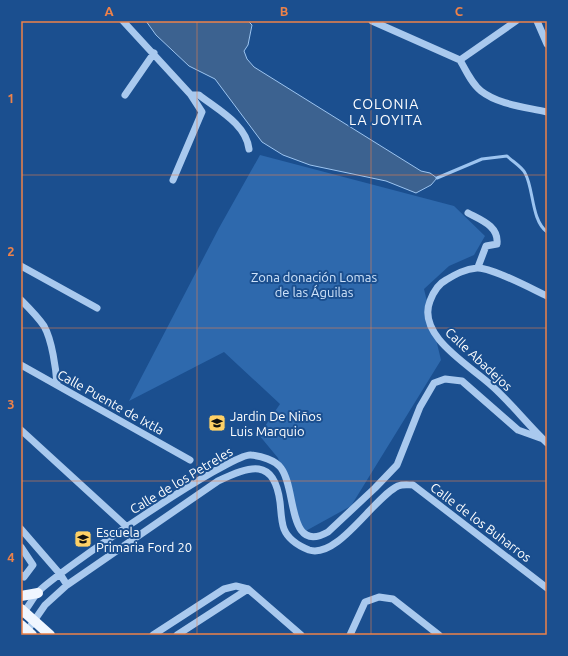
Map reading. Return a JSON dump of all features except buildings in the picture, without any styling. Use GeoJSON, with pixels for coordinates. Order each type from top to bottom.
{"type":"FeatureCollection","features":[{"type":"Feature","properties":{"kind":"main road"},"geometry":{"type":"LineString","coordinates":[[21,596],[38,593]]}},
{"type":"Feature","properties":{"kind":"main road"},"geometry":{"type":"LineString","coordinates":[[22,612],[35,621],[50,635]]}},
{"type":"Feature","properties":{"kind":"street"},"geometry":{"type":"LineString","coordinates":[[123,21],[154,53],[172,76],[192,95],[202,112],[173,180]]}},
{"type":"Feature","properties":{"kind":"street"},"geometry":{"type":"LineString","coordinates":[[372,21],[460,60],[480,91],[495,100],[547,112]]}},
{"type":"Feature","properties":{"kind":"street"},"geometry":{"type":"LineString","coordinates":[[460,60],[516,21]]}},
{"type":"Feature","properties":{"kind":"street"},"geometry":{"type":"LineString","coordinates":[[537,21],[547,44]]}},
{"type":"Feature","properties":{"kind":"street"},"geometry":{"type":"LineString","coordinates":[[126,95],[154,53]]}},
{"type":"Feature","properties":{"kind":"street"},"geometry":{"type":"LineString","coordinates":[[192,95],[199,95],[242,129],[248,138],[249,148]]}},
{"type":"Feature","properties":{"kind":"street"},"geometry":{"type":"LineString","coordinates":[[468,213],[492,226],[498,237],[497,244],[486,246],[478,268]]}},
{"type":"Feature","properties":{"kind":"street"},"geometry":{"type":"LineString","coordinates":[[21,266],[97,308]]}},
{"type":"Feature","properties":{"kind":"street","name":"Calle Abadejos"},"geometry":{"type":"LineString","coordinates":[[545,441],[493,386],[443,344],[434,333],[428,321],[427,308],[432,294],[441,282],[460,271],[478,268],[499,274],[547,296]]}},
{"type":"Feature","properties":{"kind":"street"},"geometry":{"type":"LineString","coordinates":[[21,300],[44,326],[47,333],[56,371],[56,384]]}},
{"type":"Feature","properties":{"kind":"street","name":"Calle Puente de Ixtla"},"geometry":{"type":"LineString","coordinates":[[21,365],[190,460]]}},
{"type":"Feature","properties":{"kind":"street","name":"Calle de los Petreles"},"geometry":{"type":"LineString","coordinates":[[22,612],[38,593],[60,574],[127,527],[226,463],[250,454],[273,461],[281,467],[288,481],[297,524],[303,534],[311,538],[318,537],[328,532],[370,493],[397,465],[420,407],[427,394],[434,383],[445,379],[462,381],[518,430],[545,441]]}},
{"type":"Feature","properties":{"kind":"street"},"geometry":{"type":"LineString","coordinates":[[21,430],[127,527]]}},
{"type":"Feature","properties":{"kind":"street","name":"Calle de los Petreles"},"geometry":{"type":"LineString","coordinates":[[27,630],[35,621],[45,605],[68,585],[218,481],[241,470],[256,468],[267,472],[275,480],[284,528],[291,540],[310,550],[318,550],[335,544],[375,505],[398,486]]}},
{"type":"Feature","properties":{"kind":"street","name":"Calle de los Buharros"},"geometry":{"type":"LineString","coordinates":[[398,486],[413,485],[547,588]]}},
{"type":"Feature","properties":{"kind":"street"},"geometry":{"type":"LineString","coordinates":[[21,529],[68,585]]}},
{"type":"Feature","properties":{"kind":"street"},"geometry":{"type":"LineString","coordinates":[[21,547],[33,566],[24,577],[21,575]]}},
{"type":"Feature","properties":{"kind":"street"},"geometry":{"type":"LineString","coordinates":[[153,635],[224,588],[236,586],[248,589],[301,635]]}},
{"type":"Feature","properties":{"kind":"street"},"geometry":{"type":"LineString","coordinates":[[179,635],[248,589]]}},
{"type":"Feature","properties":{"kind":"street"},"geometry":{"type":"LineString","coordinates":[[350,635],[365,602],[379,597],[393,599],[439,635]]}},
{"type":"Feature","properties":{"kind":"green space","name":"Zona donación Lomas de las Águilas"},"geometry":{"type":"Polygon","coordinates":[[[260,155],[454,206],[485,236],[474,255],[449,266],[424,289],[441,360],[351,506],[302,533],[278,458],[259,435],[280,404],[224,352],[129,401],[219,228],[260,155]]]}},
{"type":"Feature","properties":{"kind":"shaded area"},"geometry":{"type":"Polygon","coordinates":[[[146,21],[248,21],[252,25],[248,45],[244,51],[247,59],[254,67],[421,171],[430,173],[437,178],[431,185],[416,193],[386,181],[310,165],[283,155],[262,142],[215,79],[189,66],[156,35],[146,21]]]}},
{"type":"Feature","properties":{"kind":"waterway"},"geometry":{"type":"LineString","coordinates":[[437,178],[482,159],[507,156],[524,171],[528,180],[538,220],[547,232]]}},
{"type":"Feature","properties":{"kind":"place","name":"Jardin De Niños Luis Marquio"},"geometry":{"type":"Point","coordinates":[217,423]}},
{"type":"Feature","properties":{"kind":"place","name":"Escuela Primaria Ford 20"},"geometry":{"type":"Point","coordinates":[83,539]}},
{"type":"Feature","properties":{"kind":"district","name":"COLONIA LA JOYITA"},"geometry":{"type":"Point","coordinates":[386,112]}}]}
